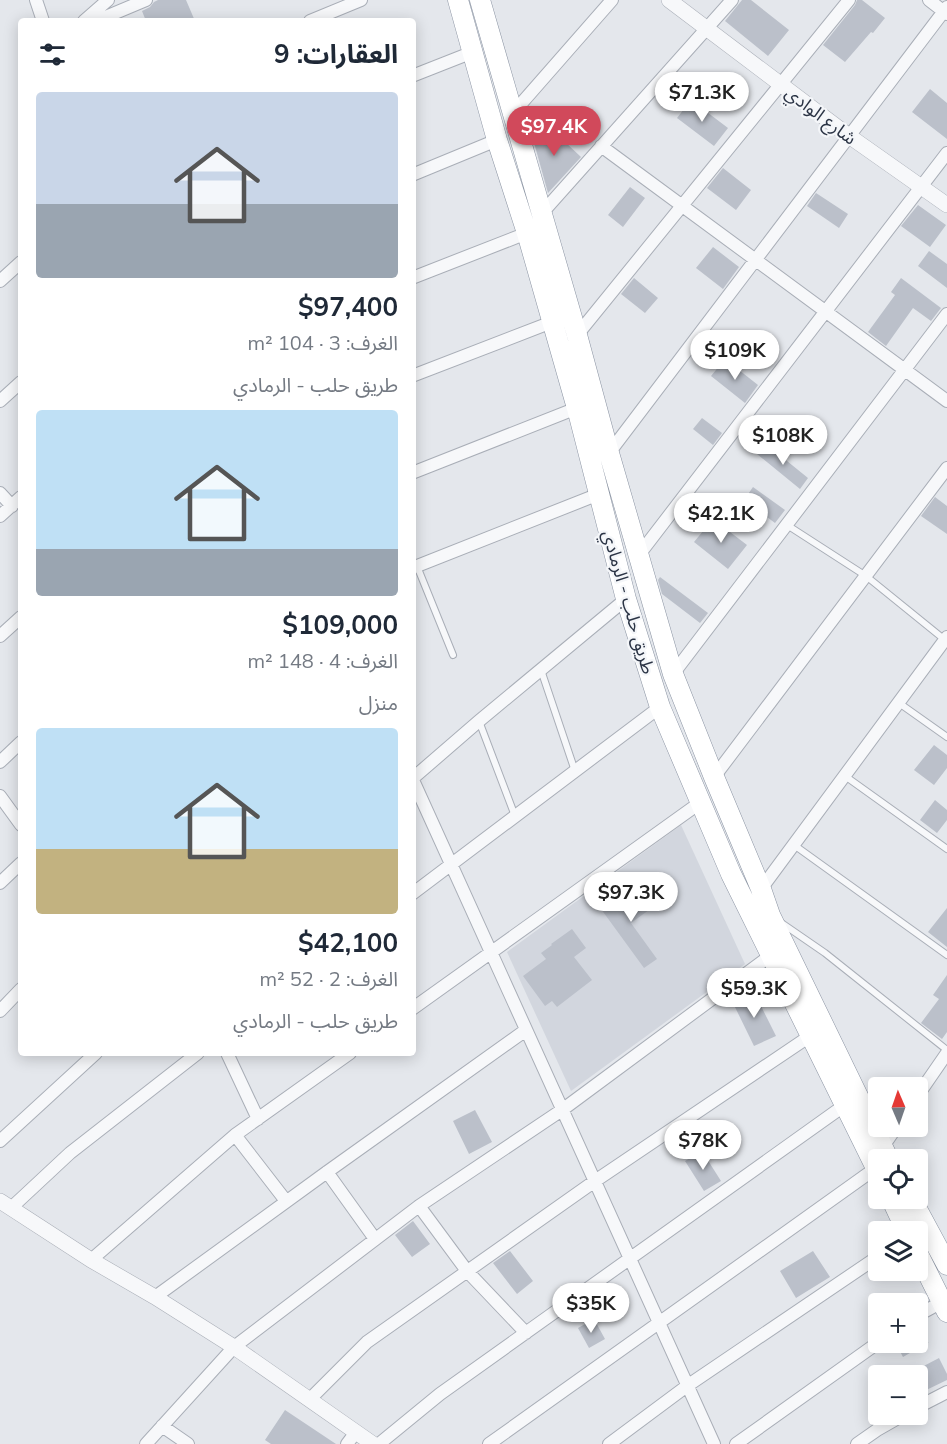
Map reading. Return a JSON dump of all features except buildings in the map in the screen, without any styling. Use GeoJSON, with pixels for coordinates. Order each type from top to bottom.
{"type":"FeatureCollection","features":[{"type":"Feature","properties":{"kind":"highway","name":"طريق حلب - الرمادي"},"geometry":{"type":"LineString","coordinates":[[458,0],[577,408],[626,599],[660,707],[730,874],[845,1105],[874,1149]]}},
{"type":"Feature","properties":{"kind":"highway","name":"طريق حلب - الرمادي"},"geometry":{"type":"LineString","coordinates":[[485,4],[513,113],[673,674],[770,915],[876,1149]]}},
{"type":"Feature","properties":{"kind":"highway"},"geometry":{"type":"LineString","coordinates":[[918,1209],[944,1251]]}},
{"type":"Feature","properties":{"kind":"highway"},"geometry":{"type":"LineString","coordinates":[[928,1274],[944,1307]]}},
{"type":"Feature","properties":{"kind":"street"},"geometry":{"type":"LineString","coordinates":[[36,0],[42,18]]}},
{"type":"Feature","properties":{"kind":"street"},"geometry":{"type":"LineString","coordinates":[[87,18],[108,0]]}},
{"type":"Feature","properties":{"kind":"street"},"geometry":{"type":"LineString","coordinates":[[103,18],[146,0]]}},
{"type":"Feature","properties":{"kind":"street"},"geometry":{"type":"LineString","coordinates":[[317,18],[361,0]]}},
{"type":"Feature","properties":{"kind":"street"},"geometry":{"type":"LineString","coordinates":[[513,113],[612,0]]}},
{"type":"Feature","properties":{"kind":"street","name":"شارع الوادي"},"geometry":{"type":"LineString","coordinates":[[669,0],[849,136],[947,205]]}},
{"type":"Feature","properties":{"kind":"street"},"geometry":{"type":"LineString","coordinates":[[542,213],[732,0]]}},
{"type":"Feature","properties":{"kind":"street"},"geometry":{"type":"LineString","coordinates":[[578,335],[849,0]]}},
{"type":"Feature","properties":{"kind":"street"},"geometry":{"type":"LineString","coordinates":[[609,453],[946,10],[929,0]]}},
{"type":"Feature","properties":{"kind":"street"},"geometry":{"type":"LineString","coordinates":[[416,74],[473,52]]}},
{"type":"Feature","properties":{"kind":"street"},"geometry":{"type":"LineString","coordinates":[[416,173],[497,140]]}},
{"type":"Feature","properties":{"kind":"street"},"geometry":{"type":"LineString","coordinates":[[602,146],[947,401]]}},
{"type":"Feature","properties":{"kind":"street"},"geometry":{"type":"LineString","coordinates":[[638,556],[947,153]]}},
{"type":"Feature","properties":{"kind":"street"},"geometry":{"type":"LineString","coordinates":[[416,276],[526,233]]}},
{"type":"Feature","properties":{"kind":"street"},"geometry":{"type":"LineString","coordinates":[[0,281],[18,265]]}},
{"type":"Feature","properties":{"kind":"street"},"geometry":{"type":"LineString","coordinates":[[673,674],[947,314]]}},
{"type":"Feature","properties":{"kind":"street"},"geometry":{"type":"LineString","coordinates":[[416,374],[552,322]]}},
{"type":"Feature","properties":{"kind":"street"},"geometry":{"type":"LineString","coordinates":[[0,401],[18,385]]}},
{"type":"Feature","properties":{"kind":"street"},"geometry":{"type":"LineString","coordinates":[[416,471],[577,408]]}},
{"type":"Feature","properties":{"kind":"street"},"geometry":{"type":"LineString","coordinates":[[714,777],[947,468]]}},
{"type":"Feature","properties":{"kind":"street"},"geometry":{"type":"LineString","coordinates":[[0,493],[16,501],[0,516]]}},
{"type":"Feature","properties":{"kind":"street"},"geometry":{"type":"LineString","coordinates":[[416,567],[599,494]]}},
{"type":"Feature","properties":{"kind":"street"},"geometry":{"type":"LineString","coordinates":[[416,775],[626,599]]}},
{"type":"Feature","properties":{"kind":"street"},"geometry":{"type":"LineString","coordinates":[[0,636],[18,621]]}},
{"type":"Feature","properties":{"kind":"street"},"geometry":{"type":"LineString","coordinates":[[761,889],[946,638]]}},
{"type":"Feature","properties":{"kind":"street"},"geometry":{"type":"LineString","coordinates":[[416,891],[660,707]]}},
{"type":"Feature","properties":{"kind":"street"},"geometry":{"type":"LineString","coordinates":[[0,762],[18,745]]}},
{"type":"Feature","properties":{"kind":"street"},"geometry":{"type":"LineString","coordinates":[[416,785],[714,1444]]}},
{"type":"Feature","properties":{"kind":"street"},"geometry":{"type":"LineString","coordinates":[[0,796],[18,821]]}},
{"type":"Feature","properties":{"kind":"street"},"geometry":{"type":"LineString","coordinates":[[416,1006],[701,802]]}},
{"type":"Feature","properties":{"kind":"street"},"geometry":{"type":"LineString","coordinates":[[0,883],[18,866]]}},
{"type":"Feature","properties":{"kind":"street"},"geometry":{"type":"LineString","coordinates":[[146,1444],[234,1347],[419,1206],[562,1110],[770,956]]}},
{"type":"Feature","properties":{"kind":"street"},"geometry":{"type":"LineString","coordinates":[[2,1004],[18,991]]}},
{"type":"Feature","properties":{"kind":"street"},"geometry":{"type":"LineString","coordinates":[[155,1297],[526,1030]]}},
{"type":"Feature","properties":{"kind":"street"},"geometry":{"type":"LineString","coordinates":[[309,1400],[367,1342],[595,1181],[810,1036]]}},
{"type":"Feature","properties":{"kind":"street"},"geometry":{"type":"LineString","coordinates":[[928,1080],[947,1051]]}},
{"type":"Feature","properties":{"kind":"street"},"geometry":{"type":"LineString","coordinates":[[0,1141],[93,1056]]}},
{"type":"Feature","properties":{"kind":"street"},"geometry":{"type":"LineString","coordinates":[[194,1056],[6,1204],[91,1260],[234,1347],[309,1400],[352,1438],[373,1444]]}},
{"type":"Feature","properties":{"kind":"street"},"geometry":{"type":"LineString","coordinates":[[228,1056],[258,1119]]}},
{"type":"Feature","properties":{"kind":"street"},"geometry":{"type":"LineString","coordinates":[[91,1260],[235,1135],[346,1056]]}},
{"type":"Feature","properties":{"kind":"street"},"geometry":{"type":"LineString","coordinates":[[379,1444],[440,1395],[845,1105]]}},
{"type":"Feature","properties":{"kind":"street"},"geometry":{"type":"LineString","coordinates":[[235,1135],[286,1202]]}},
{"type":"Feature","properties":{"kind":"street"},"geometry":{"type":"LineString","coordinates":[[327,1172],[375,1239]]}},
{"type":"Feature","properties":{"kind":"street"},"geometry":{"type":"LineString","coordinates":[[489,1444],[868,1172]]}},
{"type":"Feature","properties":{"kind":"street"},"geometry":{"type":"LineString","coordinates":[[419,1206],[467,1271],[526,1333]]}},
{"type":"Feature","properties":{"kind":"street"},"geometry":{"type":"LineString","coordinates":[[609,1444],[687,1386],[868,1263]]}},
{"type":"Feature","properties":{"kind":"street"},"geometry":{"type":"LineString","coordinates":[[928,1313],[944,1307]]}},
{"type":"Feature","properties":{"kind":"street"},"geometry":{"type":"LineString","coordinates":[[736,1444],[868,1350]]}},
{"type":"Feature","properties":{"kind":"street"},"geometry":{"type":"LineString","coordinates":[[928,1402],[947,1392]]}},
{"type":"Feature","properties":{"kind":"street"},"geometry":{"type":"LineString","coordinates":[[857,1444],[886,1425]]}},
{"type":"Feature","properties":{"kind":"street"},"geometry":{"type":"LineString","coordinates":[[162,1426],[188,1444]]}},
{"type":"Feature","properties":{"kind":"lane"},"geometry":{"type":"LineString","coordinates":[[787,524],[866,576],[946,638]]}},
{"type":"Feature","properties":{"kind":"lane"},"geometry":{"type":"LineString","coordinates":[[416,569],[453,655]]}},
{"type":"Feature","properties":{"kind":"lane"},"geometry":{"type":"LineString","coordinates":[[541,670],[575,771]]}},
{"type":"Feature","properties":{"kind":"lane"},"geometry":{"type":"LineString","coordinates":[[899,703],[947,737]]}},
{"type":"Feature","properties":{"kind":"lane"},"geometry":{"type":"LineString","coordinates":[[479,721],[515,816]]}},
{"type":"Feature","properties":{"kind":"lane"},"geometry":{"type":"LineString","coordinates":[[845,776],[947,849]]}},
{"type":"Feature","properties":{"kind":"lane"},"geometry":{"type":"LineString","coordinates":[[794,845],[947,955]]}},
{"type":"Feature","properties":{"kind":"lane"},"geometry":{"type":"LineString","coordinates":[[770,915],[825,953],[947,1051]]}},
{"type":"Feature","properties":{"kind":"shaded area"},"geometry":{"type":"Polygon","coordinates":[[[681,825],[745,964],[571,1091],[507,952],[681,825]]]}}]}
